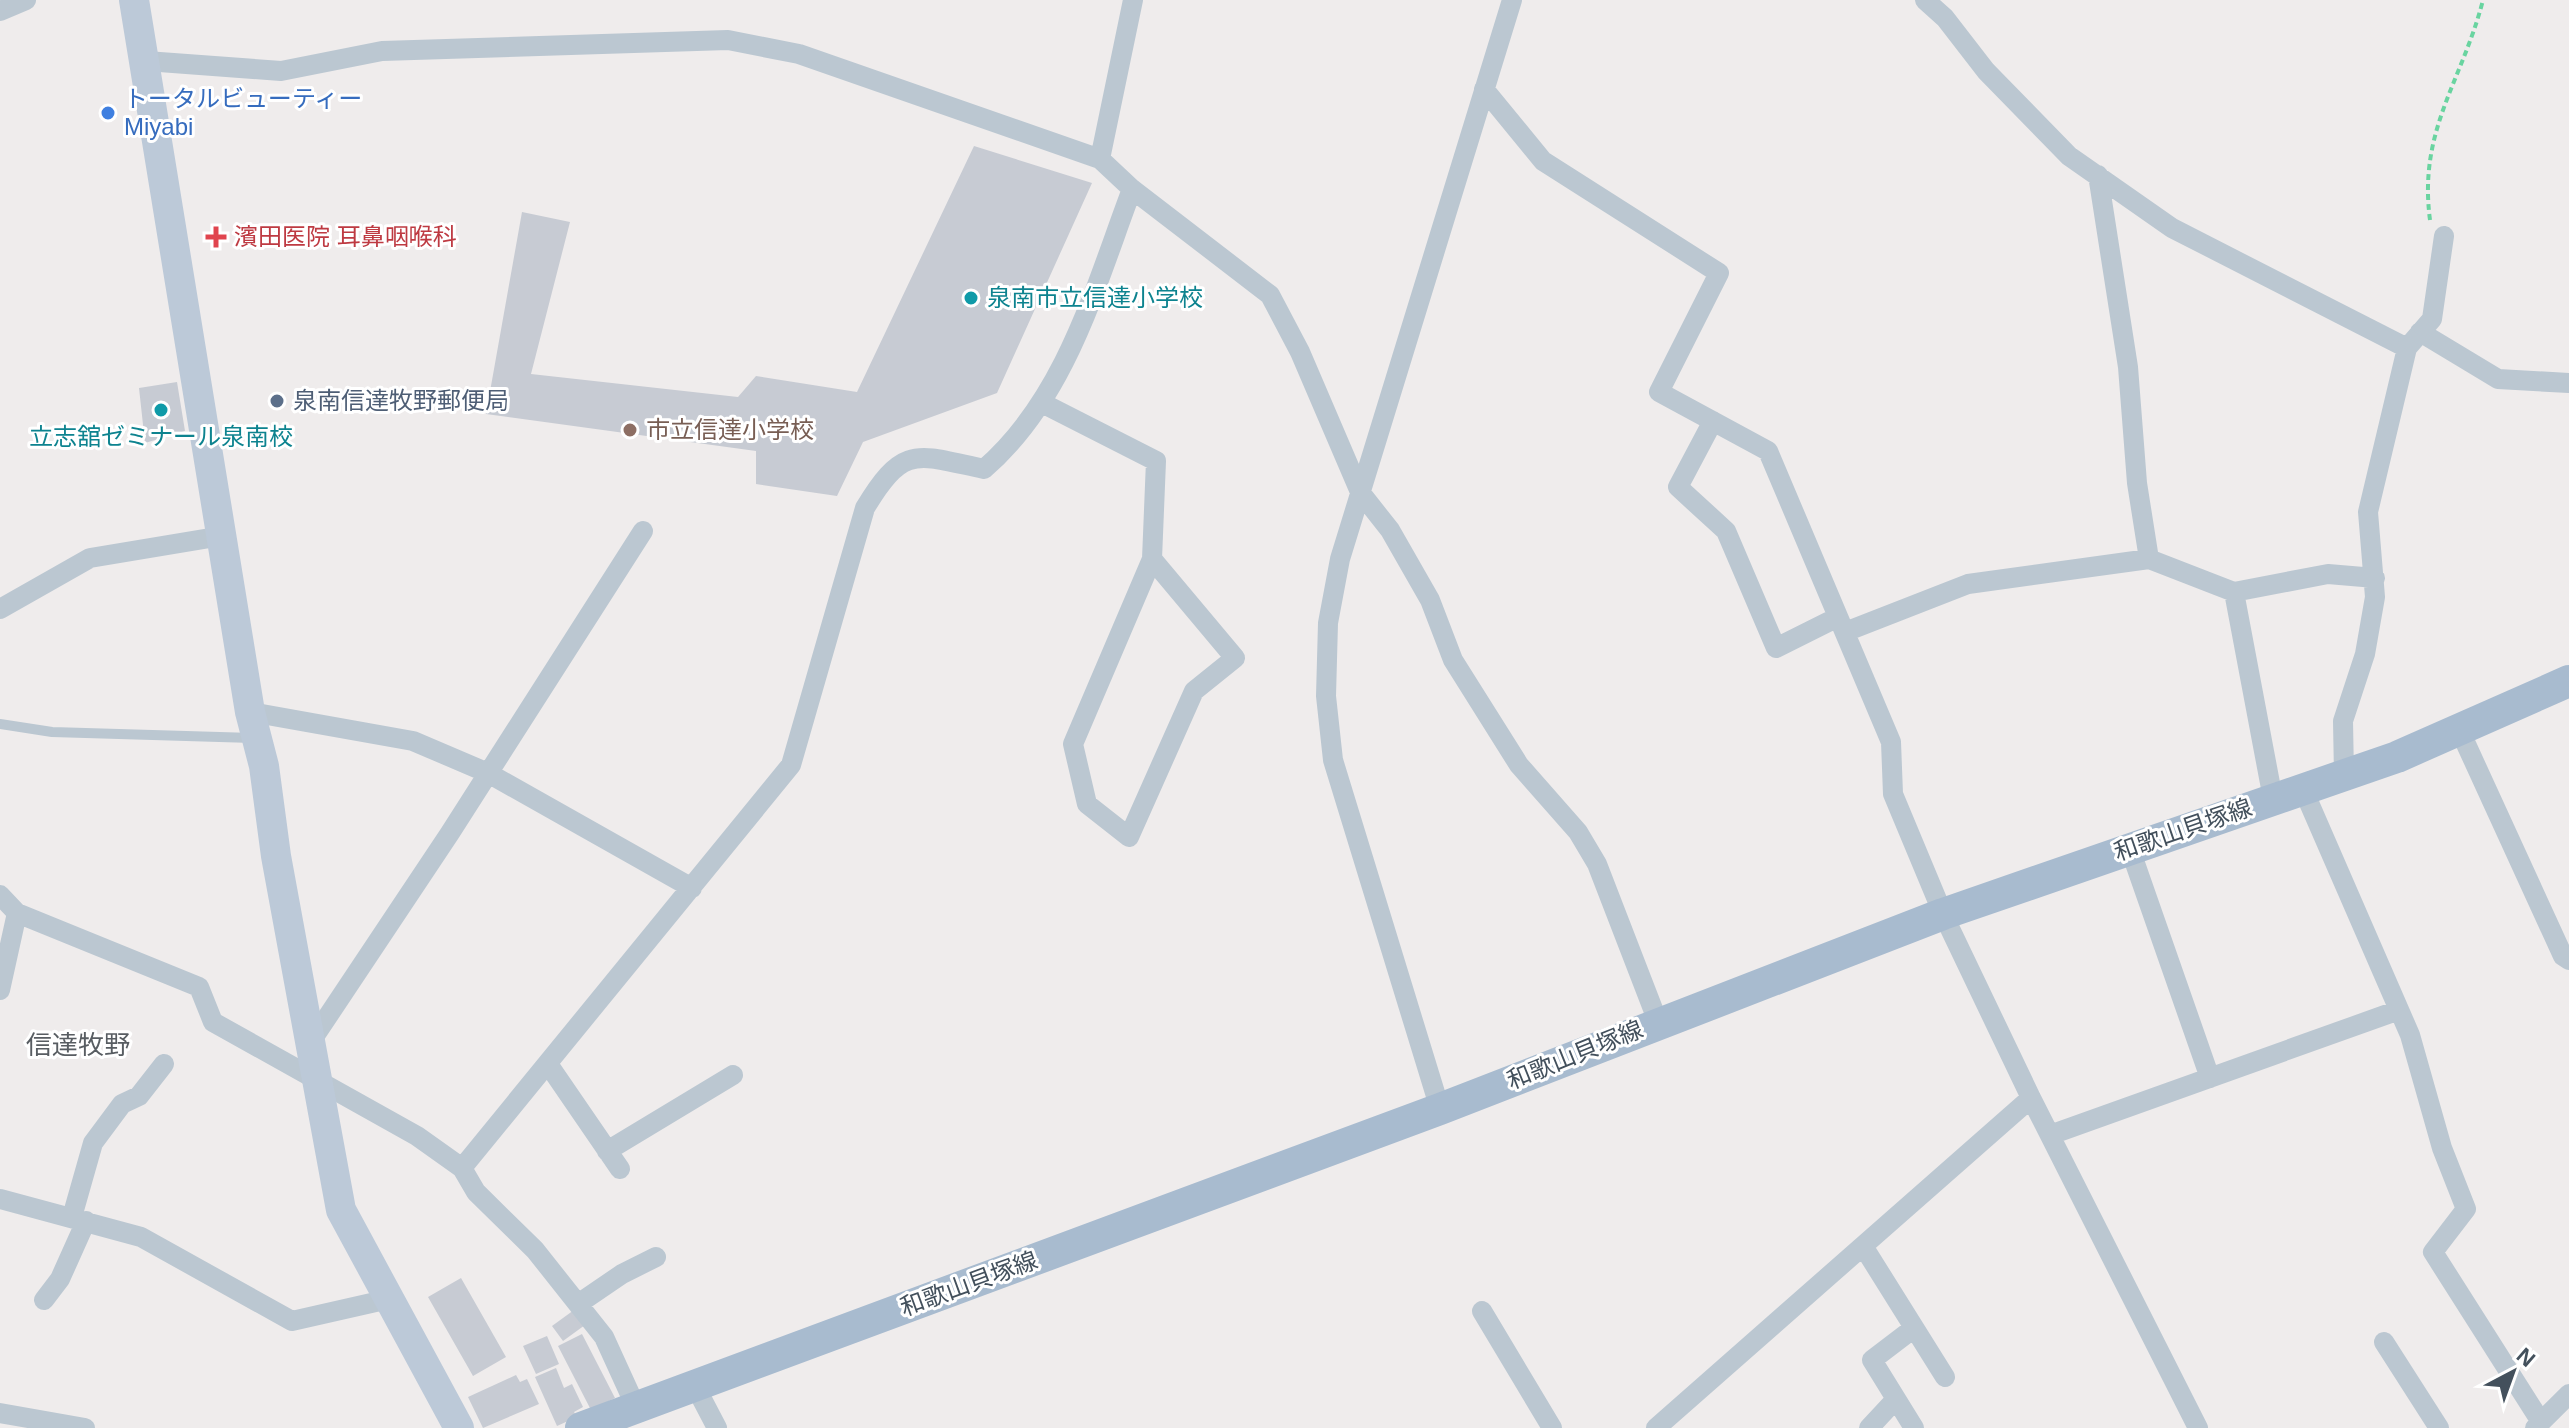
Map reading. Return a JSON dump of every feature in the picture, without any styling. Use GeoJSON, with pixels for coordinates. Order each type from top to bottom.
{"type":"FeatureCollection","features":[{"type":"Feature","properties":{"kind":"main road","name":"和歌山貝塚線"},"geometry":{"type":"LineString","coordinates":[[581,1428],[635,1405],[1440,1109],[1943,914],[2344,775],[2460,731],[2569,681]]}},
{"type":"Feature","properties":{"kind":"street"},"geometry":{"type":"LineString","coordinates":[[0,11],[26,0]]}},
{"type":"Feature","properties":{"kind":"street"},"geometry":{"type":"LineString","coordinates":[[134,0],[253,725],[341,1210],[459,1428]]}},
{"type":"Feature","properties":{"kind":"street"},"geometry":{"type":"LineString","coordinates":[[1100,159],[1133,0]]}},
{"type":"Feature","properties":{"kind":"street"},"geometry":{"type":"LineString","coordinates":[[1440,1109],[1333,760],[1326,696],[1328,623],[1340,559],[1512,0]]}},
{"type":"Feature","properties":{"kind":"street"},"geometry":{"type":"LineString","coordinates":[[1925,0],[1945,18],[1986,71],[2069,156],[2172,228],[2498,379],[2569,383]]}},
{"type":"Feature","properties":{"kind":"street"},"geometry":{"type":"LineString","coordinates":[[146,61],[281,71],[382,51],[728,40],[799,54],[1100,159],[1132,189],[1270,295],[1300,352],[1360,492],[1390,530],[1430,600],[1453,660],[1519,765],[1578,832],[1591,854],[1658,1022]]}},
{"type":"Feature","properties":{"kind":"street"},"geometry":{"type":"LineString","coordinates":[[1484,89],[1543,161],[1719,273],[1659,392],[1768,451],[1891,742],[1893,794],[1943,914],[2031,1098],[2198,1428]]}},
{"type":"Feature","properties":{"kind":"street"},"geometry":{"type":"LineString","coordinates":[[2098,175],[2128,367],[2137,483],[2149,559]]}},
{"type":"Feature","properties":{"kind":"street"},"geometry":{"type":"LineString","coordinates":[[462,1168],[791,765],[865,508],[882,479],[902,462],[918,455],[984,469],[1003,452],[1042,403],[1077,333],[1132,189]]}},
{"type":"Feature","properties":{"kind":"street"},"geometry":{"type":"LineString","coordinates":[[2344,775],[2343,721],[2365,654],[2375,578],[2368,512],[2414,340],[2432,319],[2444,236]]}},
{"type":"Feature","properties":{"kind":"street"},"geometry":{"type":"LineString","coordinates":[[1042,403],[1156,461],[1152,559],[1073,744],[1087,804],[1129,837],[1194,691],[1235,658],[1152,559]]}},
{"type":"Feature","properties":{"kind":"street"},"geometry":{"type":"LineString","coordinates":[[1713,421],[1678,487],[1726,531],[1776,648],[1968,584],[2149,559],[2234,592],[2328,574],[2375,578]]}},
{"type":"Feature","properties":{"kind":"street"},"geometry":{"type":"LineString","coordinates":[[310,1043],[643,531]]}},
{"type":"Feature","properties":{"kind":"street"},"geometry":{"type":"LineString","coordinates":[[0,609],[90,558],[222,536]]}},
{"type":"Feature","properties":{"kind":"street"},"geometry":{"type":"LineString","coordinates":[[2234,592],[2288,794],[2399,1010],[2442,1148],[2466,1209],[2433,1252],[2547,1423],[2569,1394]]}},
{"type":"Feature","properties":{"kind":"street"},"geometry":{"type":"LineString","coordinates":[[253,725],[413,741],[488,773],[692,888]]}},
{"type":"Feature","properties":{"kind":"street"},"geometry":{"type":"LineString","coordinates":[[2460,731],[2563,956],[2569,960]]}},
{"type":"Feature","properties":{"kind":"street"},"geometry":{"type":"LineString","coordinates":[[2130,849],[2210,1078]]}},
{"type":"Feature","properties":{"kind":"street"},"geometry":{"type":"LineString","coordinates":[[0,895],[17,913],[199,987],[213,1022],[417,1136],[462,1168],[476,1192],[535,1250],[604,1337],[635,1405]]}},
{"type":"Feature","properties":{"kind":"street"},"geometry":{"type":"LineString","coordinates":[[0,990],[17,913]]}},
{"type":"Feature","properties":{"kind":"street"},"geometry":{"type":"LineString","coordinates":[[2050,1135],[2399,1010]]}},
{"type":"Feature","properties":{"kind":"street"},"geometry":{"type":"LineString","coordinates":[[44,1300],[60,1279],[79,1219],[93,1143],[122,1104],[139,1096],[164,1064]]}},
{"type":"Feature","properties":{"kind":"street"},"geometry":{"type":"LineString","coordinates":[[548,1064],[620,1169]]}},
{"type":"Feature","properties":{"kind":"street"},"geometry":{"type":"LineString","coordinates":[[607,1151],[733,1075]]}},
{"type":"Feature","properties":{"kind":"street"},"geometry":{"type":"LineString","coordinates":[[1660,1426],[2031,1098]]}},
{"type":"Feature","properties":{"kind":"street"},"geometry":{"type":"LineString","coordinates":[[0,1199],[141,1237],[292,1321],[389,1299]]}},
{"type":"Feature","properties":{"kind":"street"},"geometry":{"type":"LineString","coordinates":[[1863,1246],[1945,1377]]}},
{"type":"Feature","properties":{"kind":"street"},"geometry":{"type":"LineString","coordinates":[[578,1304],[622,1274],[656,1257]]}},
{"type":"Feature","properties":{"kind":"street"},"geometry":{"type":"LineString","coordinates":[[1482,1311],[1552,1428]]}},
{"type":"Feature","properties":{"kind":"street"},"geometry":{"type":"LineString","coordinates":[[1914,1328],[1872,1360],[1914,1428]]}},
{"type":"Feature","properties":{"kind":"street"},"geometry":{"type":"LineString","coordinates":[[2384,1342],[2439,1428]]}},
{"type":"Feature","properties":{"kind":"street"},"geometry":{"type":"LineString","coordinates":[[694,1384],[717,1428]]}},
{"type":"Feature","properties":{"kind":"street"},"geometry":{"type":"LineString","coordinates":[[1869,1428],[1896,1399]]}},
{"type":"Feature","properties":{"kind":"street"},"geometry":{"type":"LineString","coordinates":[[0,1413],[85,1428]]}},
{"type":"Feature","properties":{"kind":"lane"},"geometry":{"type":"LineString","coordinates":[[0,724],[52,732],[253,725]]}},
{"type":"Feature","properties":{"kind":"path"},"geometry":{"type":"LineString","coordinates":[[2440,264],[2427,194],[2428,153],[2483,0]]}},
{"type":"Feature","properties":{"kind":"building","name":"泉南市立信達小学校"},"geometry":{"type":"Polygon","coordinates":[[[974,146],[1092,183],[997,393],[863,442],[837,496],[756,484],[756,451],[486,414],[522,212],[570,222],[531,374],[738,397],[756,376],[857,392],[974,146]]]}},
{"type":"Feature","properties":{"kind":"building","name":"立志舘ゼミナール泉南校"},"geometry":{"type":"Polygon","coordinates":[[[177,382],[185,431],[145,443],[139,388],[177,382]]]}},
{"type":"Feature","properties":{"kind":"building"},"geometry":{"type":"Polygon","coordinates":[[[461,1278],[506,1357],[473,1376],[428,1297],[461,1278]]]}},
{"type":"Feature","properties":{"kind":"building"},"geometry":{"type":"Polygon","coordinates":[[[574,1310],[585,1325],[563,1341],[552,1326],[574,1310]]]}},
{"type":"Feature","properties":{"kind":"building"},"geometry":{"type":"Polygon","coordinates":[[[582,1334],[615,1398],[591,1410],[558,1346],[582,1334]]]}},
{"type":"Feature","properties":{"kind":"building"},"geometry":{"type":"Polygon","coordinates":[[[547,1336],[559,1364],[536,1374],[523,1346],[547,1336]]]}},
{"type":"Feature","properties":{"kind":"building"},"geometry":{"type":"Polygon","coordinates":[[[556,1368],[564,1388],[572,1384],[583,1407],[574,1412],[577,1417],[557,1426],[535,1377],[556,1368]]]}},
{"type":"Feature","properties":{"kind":"building"},"geometry":{"type":"Polygon","coordinates":[[[516,1375],[520,1382],[527,1379],[539,1404],[483,1428],[468,1397],[516,1375]]]}},
{"type":"Feature","properties":{"kind":"place","name":"トータルビューティー Miyabi"},"geometry":{"type":"Point","coordinates":[108,113]}},
{"type":"Feature","properties":{"kind":"place","name":"濱田医院 耳鼻咽喉科"},"geometry":{"type":"Point","coordinates":[216,237]}},
{"type":"Feature","properties":{"kind":"place","name":"泉南市立信達小学校"},"geometry":{"type":"Point","coordinates":[971,298]}},
{"type":"Feature","properties":{"kind":"place","name":"泉南信達牧野郵便局"},"geometry":{"type":"Point","coordinates":[277,401]}},
{"type":"Feature","properties":{"kind":"place","name":"立志舘ゼミナール泉南校"},"geometry":{"type":"Point","coordinates":[161,410]}},
{"type":"Feature","properties":{"kind":"place","name":"市立信達小学校"},"geometry":{"type":"Point","coordinates":[630,430]}},
{"type":"Feature","properties":{"kind":"district","name":"信達牧野"},"geometry":{"type":"Point","coordinates":[78,1045]}}]}
